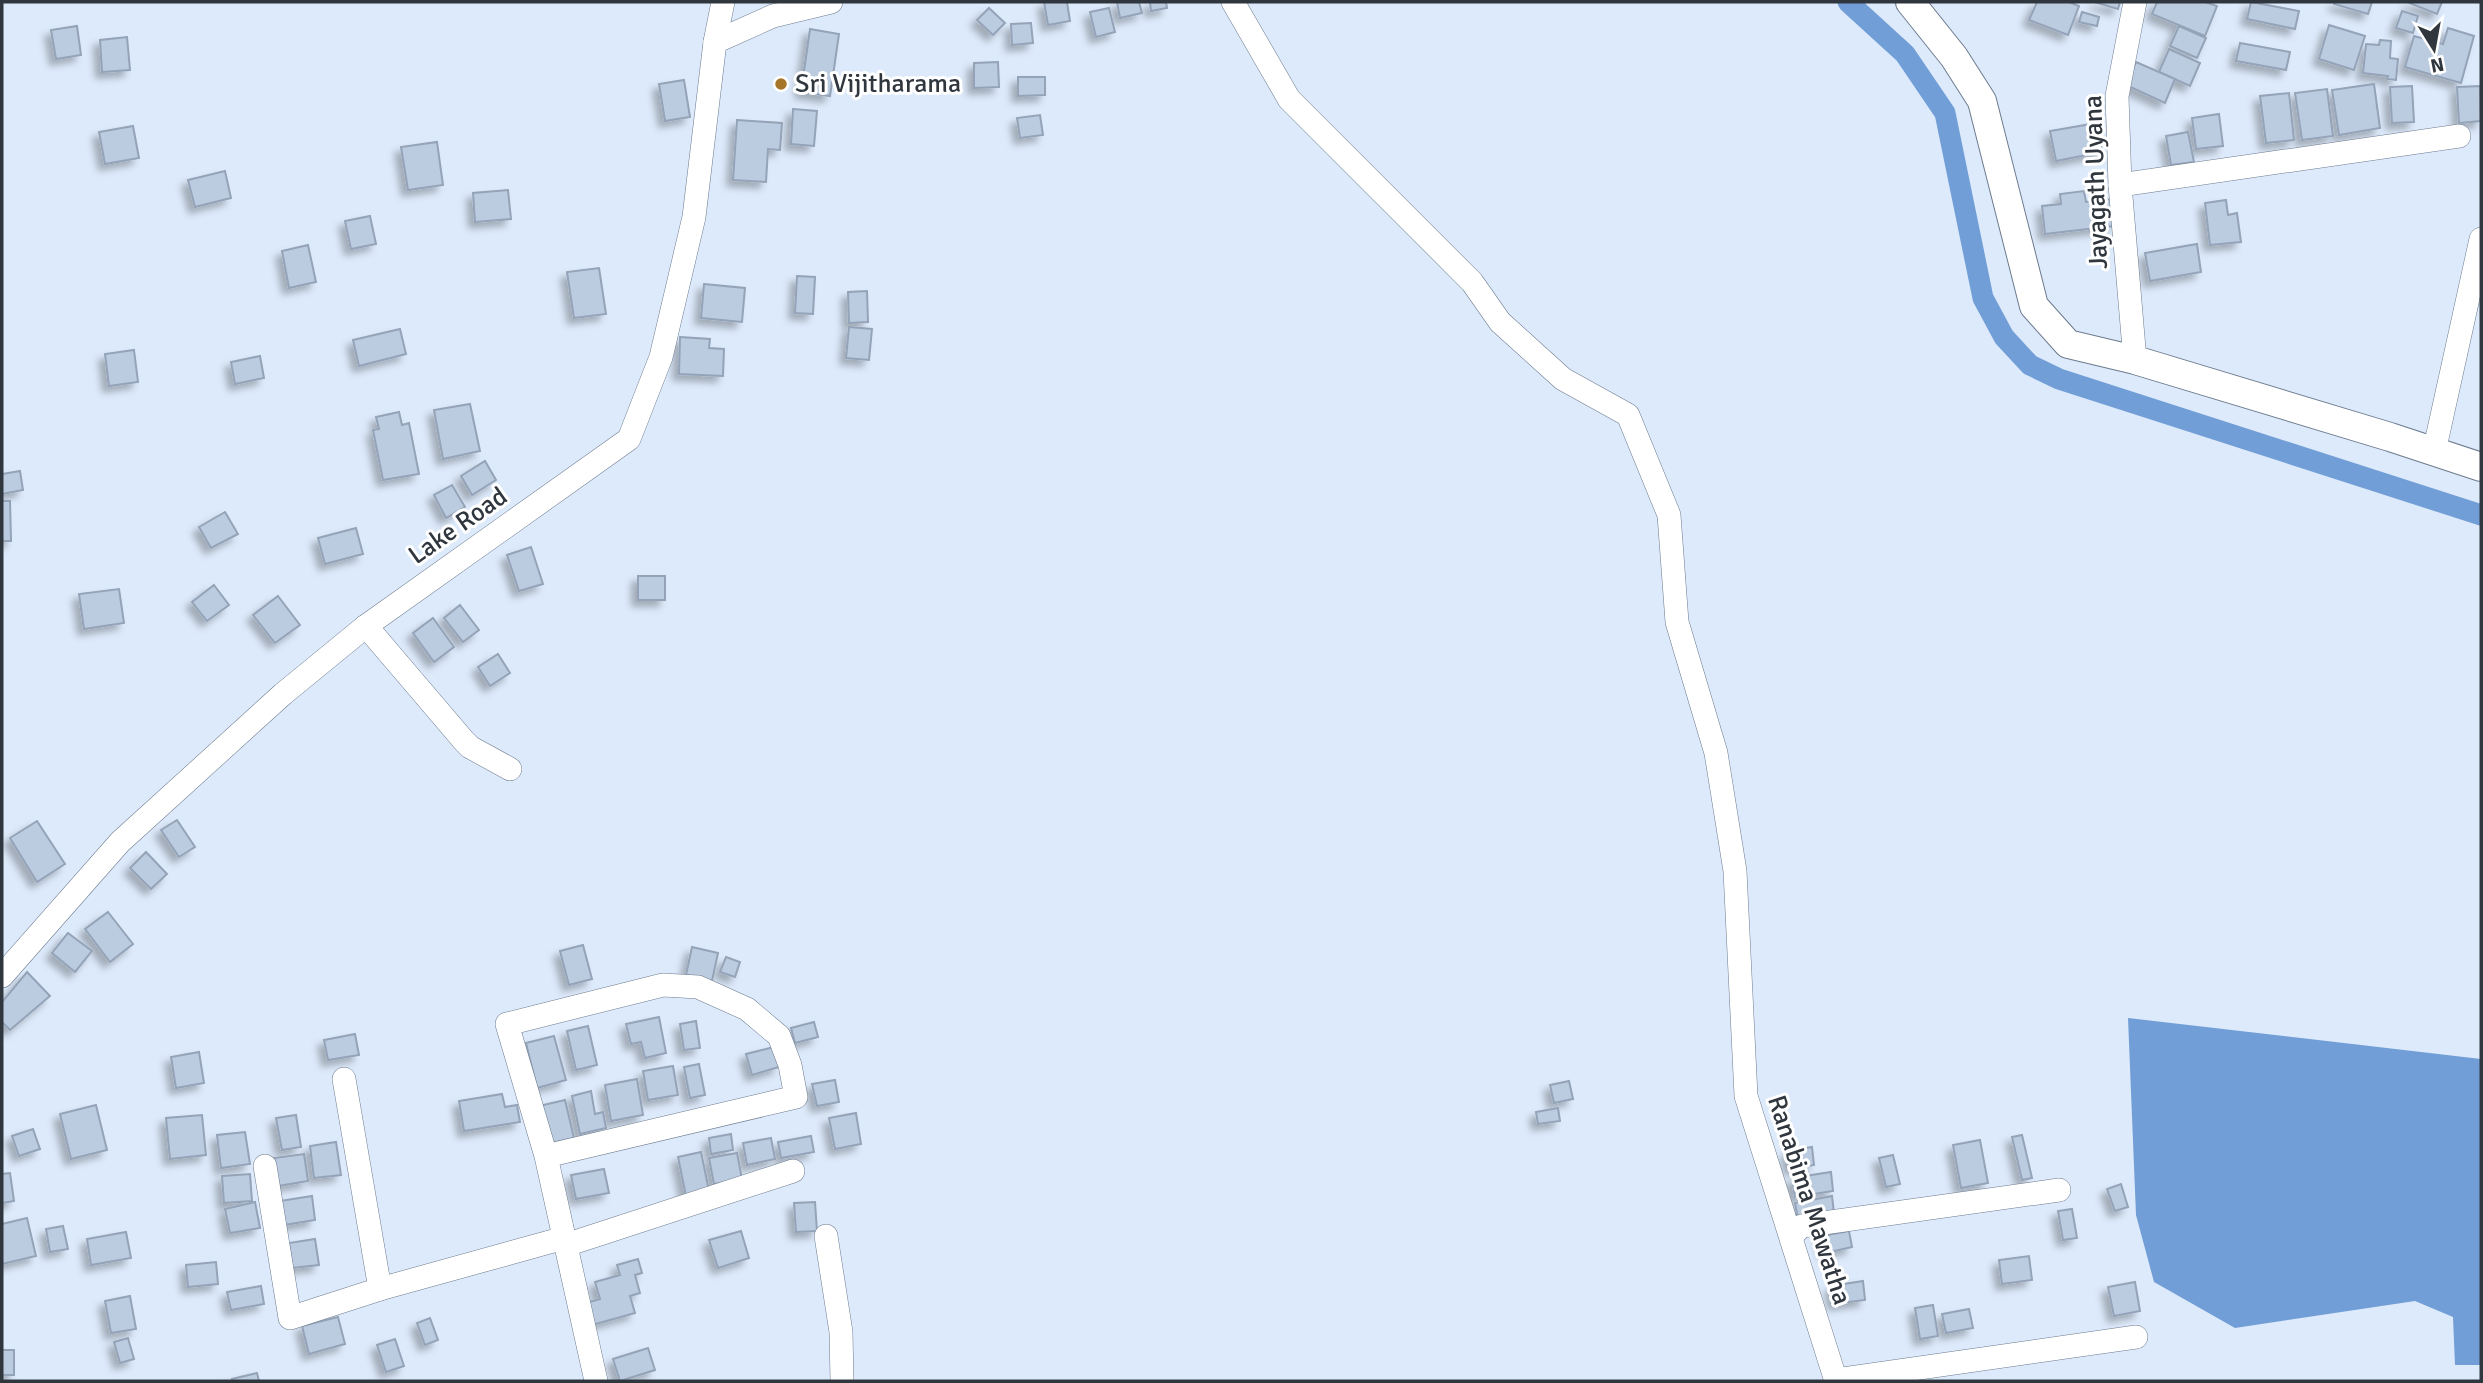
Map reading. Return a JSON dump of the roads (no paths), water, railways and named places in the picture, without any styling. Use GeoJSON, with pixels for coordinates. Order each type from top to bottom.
{"type":"FeatureCollection","features":[{"type":"Feature","properties":{"kind":"main road"},"geometry":{"type":"LineString","coordinates":[[1910,2],[1954,57],[1982,102],[2034,306],[2068,344],[2135,360],[2481,467]]}},
{"type":"Feature","properties":{"kind":"street","name":"Lake Road"},"geometry":{"type":"LineString","coordinates":[[2,976],[120,842],[283,694],[366,626],[629,439],[661,356],[694,217],[715,42],[723,2]]}},
{"type":"Feature","properties":{"kind":"street"},"geometry":{"type":"LineString","coordinates":[[715,42],[773,16],[831,2]]}},
{"type":"Feature","properties":{"kind":"street","name":"Ranabima Mawatha"},"geometry":{"type":"LineString","coordinates":[[1233,2],[1289,100],[1472,282],[1500,322],[1563,379],[1628,415],[1669,515],[1677,622],[1716,753],[1735,871],[1746,1096],[1836,1381]]}},
{"type":"Feature","properties":{"kind":"street","name":"Jayagath Uyana"},"geometry":{"type":"LineString","coordinates":[[2135,2],[2117,96],[2120,185],[2135,360]]}},
{"type":"Feature","properties":{"kind":"street"},"geometry":{"type":"LineString","coordinates":[[2120,185],[2459,136]]}},
{"type":"Feature","properties":{"kind":"street"},"geometry":{"type":"LineString","coordinates":[[2434,452],[2473,310],[2481,239]]}},
{"type":"Feature","properties":{"kind":"street"},"geometry":{"type":"LineString","coordinates":[[366,626],[470,747],[510,769]]}},
{"type":"Feature","properties":{"kind":"street"},"geometry":{"type":"LineString","coordinates":[[546,1156],[796,1097],[790,1065],[779,1036],[747,1009],[710,992],[698,987],[663,985],[507,1024],[546,1156],[596,1381]]}},
{"type":"Feature","properties":{"kind":"street"},"geometry":{"type":"LineString","coordinates":[[344,1079],[380,1289]]}},
{"type":"Feature","properties":{"kind":"street"},"geometry":{"type":"LineString","coordinates":[[265,1166],[289,1318],[380,1289],[565,1242],[793,1171]]}},
{"type":"Feature","properties":{"kind":"street"},"geometry":{"type":"LineString","coordinates":[[1791,1236],[1802,1226],[2059,1190]]}},
{"type":"Feature","properties":{"kind":"street"},"geometry":{"type":"LineString","coordinates":[[826,1236],[841,1332],[842,1381]]}},
{"type":"Feature","properties":{"kind":"street"},"geometry":{"type":"LineString","coordinates":[[1836,1381],[2136,1337]]}},
{"type":"Feature","properties":{"kind":"water"},"geometry":{"type":"Polygon","coordinates":[[[2128,1018],[2481,1059],[2481,1365],[2455,1365],[2453,1317],[2415,1301],[2235,1328],[2154,1282],[2136,1215],[2128,1018]]]}},
{"type":"Feature","properties":{"kind":"waterway"},"geometry":{"type":"LineString","coordinates":[[1848,2],[1905,54],[1945,113],[1983,298],[2004,337],[2030,365],[2059,379],[2481,515]]}},
{"type":"Feature","properties":{"kind":"place","name":"Sri Vijitharama"},"geometry":{"type":"Point","coordinates":[781,84]}}]}
